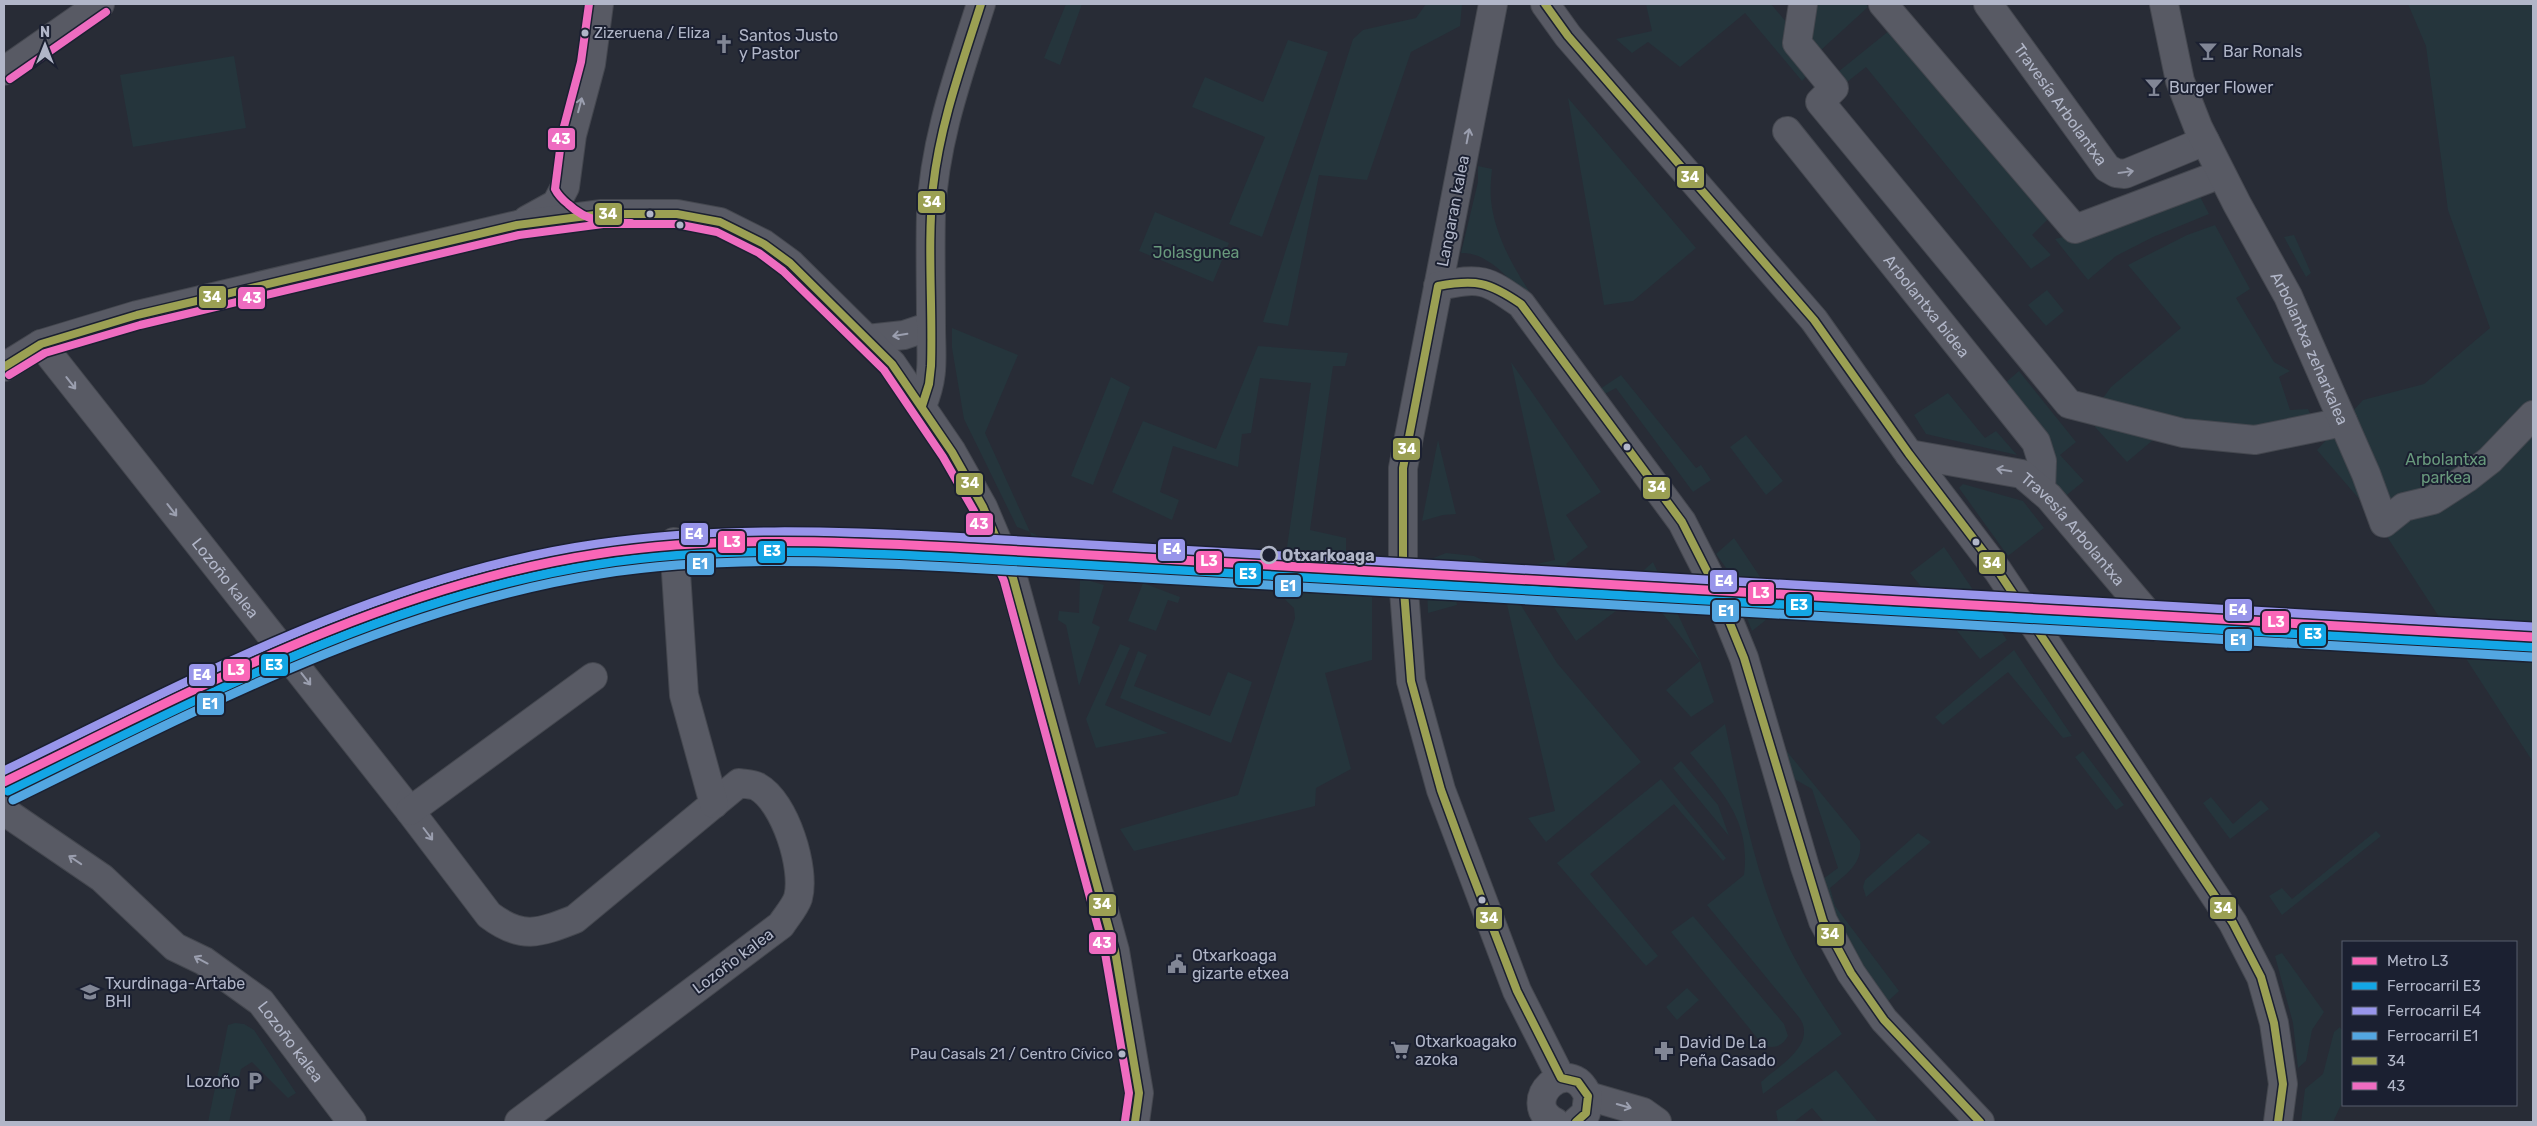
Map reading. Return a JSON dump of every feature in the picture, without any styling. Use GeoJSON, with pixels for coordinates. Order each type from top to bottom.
{"type":"FeatureCollection","features":[{"type":"Feature","properties":{"kind":"street"},"geometry":{"type":"LineString","coordinates":[[4,71],[100,4]]}},
{"type":"Feature","properties":{"kind":"street"},"geometry":{"type":"LineString","coordinates":[[518,225],[556,204],[565,187],[572,135],[590,64],[599,4]]}},
{"type":"Feature","properties":{"kind":"street"},"geometry":{"type":"LineString","coordinates":[[922,406],[932,384],[932,213],[936,165],[943,125],[981,4]]}},
{"type":"Feature","properties":{"kind":"street","name":"Langaran kalea"},"geometry":{"type":"LineString","coordinates":[[1493,4],[1403,468],[1402,578],[1411,681],[1441,790],[1517,991],[1561,1078]]}},
{"type":"Feature","properties":{"kind":"street"},"geometry":{"type":"LineString","coordinates":[[1545,4],[1568,36],[1814,320],[1909,454],[1998,571],[2051,647],[2233,923],[2261,977],[2274,1022],[2283,1084],[2278,1122]]}},
{"type":"Feature","properties":{"kind":"street"},"geometry":{"type":"LineString","coordinates":[[1803,4],[1797,43],[1834,88],[1820,102],[2069,404],[2183,433],[2255,440],[2343,422]]}},
{"type":"Feature","properties":{"kind":"street"},"geometry":{"type":"LineString","coordinates":[[1884,4],[2075,229],[2221,174]]}},
{"type":"Feature","properties":{"kind":"street","name":"Travesía Arbolantxa"},"geometry":{"type":"LineString","coordinates":[[1988,4],[2107,168],[2116,173],[2126,174],[2205,141]]}},
{"type":"Feature","properties":{"kind":"street","name":"Arbolantxa zeharkalea"},"geometry":{"type":"LineString","coordinates":[[2164,4],[2180,81],[2205,141],[2288,296],[2343,422],[2384,523],[2404,507],[2433,500],[2467,478],[2490,460],[2533,415]]}},
{"type":"Feature","properties":{"kind":"street","name":"Arbolantxa bidea"},"geometry":{"type":"LineString","coordinates":[[1787,131],[2036,442],[2042,461],[2041,490]]}},
{"type":"Feature","properties":{"kind":"street"},"geometry":{"type":"LineString","coordinates":[[565,187],[581,205],[602,214]]}},
{"type":"Feature","properties":{"kind":"street"},"geometry":{"type":"LineString","coordinates":[[4,367],[41,344],[136,315],[518,225],[602,214],[677,214],[720,222],[764,244],[790,263],[892,364],[952,452],[983,507],[1013,578],[1115,951],[1139,1093],[1138,1120]]}},
{"type":"Feature","properties":{"kind":"street"},"geometry":{"type":"LineString","coordinates":[[1438,286],[1468,280],[1491,284],[1521,304],[1682,522],[1716,589],[1744,658],[1805,867],[1823,921],[1851,973],[1884,1020],[1980,1122]]}},
{"type":"Feature","properties":{"kind":"street"},"geometry":{"type":"LineString","coordinates":[[867,339],[904,335],[931,326]]}},
{"type":"Feature","properties":{"kind":"street","name":"Lozoño kalea"},"geometry":{"type":"LineString","coordinates":[[41,344],[410,811],[489,915],[505,927],[545,931],[575,919],[739,783],[757,786],[773,801],[793,843],[799,874],[798,899],[781,924],[519,1122]]}},
{"type":"Feature","properties":{"kind":"street","name":"Travesía Arbolantxa"},"geometry":{"type":"LineString","coordinates":[[1909,454],[2022,474],[2041,490],[2159,627]]}},
{"type":"Feature","properties":{"kind":"street"},"geometry":{"type":"LineString","coordinates":[[674,542],[684,695],[714,804]]}},
{"type":"Feature","properties":{"kind":"street"},"geometry":{"type":"LineString","coordinates":[[410,811],[593,677]]}},
{"type":"Feature","properties":{"kind":"street","name":"Lozoño kalea"},"geometry":{"type":"LineString","coordinates":[[4,811],[102,878],[175,947],[204,961],[261,1002],[352,1122]]}},
{"type":"Feature","properties":{"kind":"street"},"geometry":{"type":"LineString","coordinates":[[1561,1078],[1570,1078],[1578,1082],[1585,1088],[1588,1096],[1586,1112],[1558,1122],[1546,1115],[1542,1100],[1548,1086],[1561,1078]]}},
{"type":"Feature","properties":{"kind":"street"},"geometry":{"type":"LineString","coordinates":[[1588,1096],[1644,1112],[1656,1122]]}},
{"type":"Feature","properties":{"kind":"green space"},"geometry":{"type":"Polygon","coordinates":[[[1066,4],[1082,4],[1060,65],[1044,58],[1066,4]]]}},
{"type":"Feature","properties":{"kind":"green space"},"geometry":{"type":"Polygon","coordinates":[[[1426,4],[1462,4],[1460,26],[1411,52],[1367,180],[1319,175],[1288,326],[1263,322],[1353,39],[1363,30],[1416,18],[1426,4]]]}},
{"type":"Feature","properties":{"kind":"green space"},"geometry":{"type":"Polygon","coordinates":[[[1646,4],[1771,4],[1787,23],[1782,40],[1811,71],[1802,81],[1745,13],[1680,67],[1648,42],[1632,53],[1616,39],[1652,31],[1646,4]]]}},
{"type":"Feature","properties":{"kind":"green space"},"geometry":{"type":"Polygon","coordinates":[[[1815,4],[1866,4],[1868,7],[1821,50],[1809,35],[1815,4]]]}},
{"type":"Feature","properties":{"kind":"green space","name":"Arbolantxa parkea"},"geometry":{"type":"Polygon","coordinates":[[[2408,4],[2533,4],[2533,762],[2373,515],[2317,450],[2363,400],[2424,384],[2490,328],[2448,210],[2426,46],[2408,4]]]}},
{"type":"Feature","properties":{"kind":"green space"},"geometry":{"type":"Polygon","coordinates":[[[1895,26],[2048,219],[2032,235],[2051,255],[2031,269],[1866,67],[1847,82],[1838,72],[1895,26]]]}},
{"type":"Feature","properties":{"kind":"green space"},"geometry":{"type":"Polygon","coordinates":[[[1288,40],[1328,52],[1262,237],[1229,224],[1265,137],[1192,107],[1205,77],[1263,102],[1288,40]]]}},
{"type":"Feature","properties":{"kind":"green space"},"geometry":{"type":"Polygon","coordinates":[[[234,56],[246,128],[133,147],[120,75],[234,56]]]}},
{"type":"Feature","properties":{"kind":"green space"},"geometry":{"type":"Polygon","coordinates":[[[1568,98],[1696,248],[1633,301],[1604,305],[1568,98]]]}},
{"type":"Feature","properties":{"kind":"green space"},"geometry":{"type":"Polygon","coordinates":[[[1478,166],[1492,169],[1491,200],[1501,239],[1532,296],[1570,345],[1563,351],[1532,306],[1505,275],[1491,263],[1476,255],[1461,253],[1478,182],[1478,166]]]}},
{"type":"Feature","properties":{"kind":"green space"},"geometry":{"type":"Polygon","coordinates":[[[2195,187],[2209,214],[2153,237],[2116,256],[2088,280],[2055,239],[2108,226],[2195,187]]]}},
{"type":"Feature","properties":{"kind":"green space","name":"Jolasgunea"},"geometry":{"type":"Polygon","coordinates":[[[1155,212],[1229,243],[1213,282],[1139,251],[1155,212]]]}},
{"type":"Feature","properties":{"kind":"green space"},"geometry":{"type":"Polygon","coordinates":[[[2215,225],[2250,289],[2236,298],[2274,362],[2290,371],[2279,377],[2290,410],[2308,409],[2314,423],[2237,429],[2198,426],[2103,398],[2111,387],[2181,328],[2128,265],[2187,235],[2215,225]]]}},
{"type":"Feature","properties":{"kind":"green space"},"geometry":{"type":"Polygon","coordinates":[[[2294,235],[2311,273],[2306,277],[2284,237],[2294,235]]]}},
{"type":"Feature","properties":{"kind":"green space"},"geometry":{"type":"Polygon","coordinates":[[[2047,290],[2064,311],[2046,326],[2028,305],[2047,290]]]}},
{"type":"Feature","properties":{"kind":"green space"},"geometry":{"type":"Polygon","coordinates":[[[952,328],[1018,355],[985,433],[1030,532],[1017,527],[964,419],[952,348],[952,328]]]}},
{"type":"Feature","properties":{"kind":"green space"},"geometry":{"type":"Polygon","coordinates":[[[1258,346],[1348,353],[1345,366],[1333,366],[1310,530],[1346,538],[1346,553],[1372,559],[1372,660],[1325,673],[1351,769],[1316,788],[1315,806],[1134,851],[1120,829],[1238,795],[1295,618],[1294,608],[1280,595],[1311,383],[1260,378],[1251,433],[1242,434],[1238,467],[1173,446],[1160,492],[1179,500],[1172,520],[1112,492],[1143,421],[1216,449],[1258,346]]]}},
{"type":"Feature","properties":{"kind":"green space"},"geometry":{"type":"Polygon","coordinates":[[[1511,362],[1601,492],[1566,515],[1588,547],[1566,564],[1600,609],[1653,562],[1700,661],[1644,590],[1576,641],[1527,566],[1555,560],[1511,362]]]}},
{"type":"Feature","properties":{"kind":"green space"},"geometry":{"type":"Polygon","coordinates":[[[2019,371],[2076,442],[2060,455],[2084,481],[2063,498],[2004,384],[2019,371]]]}},
{"type":"Feature","properties":{"kind":"green space"},"geometry":{"type":"Polygon","coordinates":[[[1621,375],[1696,468],[1701,465],[1711,480],[1693,492],[1616,388],[1597,398],[1594,393],[1621,375]]]}},
{"type":"Feature","properties":{"kind":"green space"},"geometry":{"type":"Polygon","coordinates":[[[1111,377],[1130,387],[1093,485],[1071,476],[1111,377]]]}},
{"type":"Feature","properties":{"kind":"green space"},"geometry":{"type":"Polygon","coordinates":[[[1948,393],[1985,438],[1996,431],[2017,455],[1926,434],[1914,415],[1948,393]]]}},
{"type":"Feature","properties":{"kind":"green space"},"geometry":{"type":"Polygon","coordinates":[[[2094,422],[2160,434],[2127,462],[2095,427],[2094,422]]]}},
{"type":"Feature","properties":{"kind":"green space"},"geometry":{"type":"Polygon","coordinates":[[[1746,435],[1783,481],[1766,495],[1730,447],[1746,435]]]}},
{"type":"Feature","properties":{"kind":"green space"},"geometry":{"type":"Polygon","coordinates":[[[1438,440],[1456,514],[1443,515],[1422,521],[1438,440]]]}},
{"type":"Feature","properties":{"kind":"green space"},"geometry":{"type":"Polygon","coordinates":[[[1963,484],[2023,501],[2044,528],[2008,556],[1959,488],[1963,484]]]}},
{"type":"Feature","properties":{"kind":"green space"},"geometry":{"type":"Polygon","coordinates":[[[1030,532],[1061,547],[1056,565],[1050,564],[1043,567],[1030,532]]]}},
{"type":"Feature","properties":{"kind":"green space"},"geometry":{"type":"Polygon","coordinates":[[[1734,538],[1781,608],[1752,631],[1729,572],[1716,554],[1734,538]]]}},
{"type":"Feature","properties":{"kind":"green space"},"geometry":{"type":"Polygon","coordinates":[[[1944,547],[2007,640],[1980,659],[1910,573],[1944,547]]]}},
{"type":"Feature","properties":{"kind":"green space"},"geometry":{"type":"Polygon","coordinates":[[[1446,553],[1474,556],[1495,566],[1453,577],[1457,605],[1428,613],[1426,561],[1446,553]]]}},
{"type":"Feature","properties":{"kind":"green space"},"geometry":{"type":"Polygon","coordinates":[[[1499,570],[1557,663],[1641,762],[1546,842],[1528,818],[1555,811],[1499,570]]]}},
{"type":"Feature","properties":{"kind":"green space"},"geometry":{"type":"Polygon","coordinates":[[[1080,578],[1104,585],[1092,623],[1100,627],[1079,686],[1066,625],[1058,620],[1059,611],[1079,613],[1080,578]]]}},
{"type":"Feature","properties":{"kind":"green space"},"geometry":{"type":"Polygon","coordinates":[[[1143,583],[1180,597],[1178,603],[1168,600],[1156,631],[1128,621],[1143,583]]]}},
{"type":"Feature","properties":{"kind":"green space"},"geometry":{"type":"Polygon","coordinates":[[[1120,644],[1130,648],[1105,705],[1168,733],[1096,748],[1086,719],[1120,644]]]}},
{"type":"Feature","properties":{"kind":"green space"},"geometry":{"type":"Polygon","coordinates":[[[2014,650],[2072,736],[2063,738],[2008,672],[1943,725],[1935,717],[2014,650]]]}},
{"type":"Feature","properties":{"kind":"green space"},"geometry":{"type":"Polygon","coordinates":[[[1138,651],[1147,655],[1134,686],[1210,716],[1228,672],[1252,682],[1231,743],[1120,698],[1138,651]]]}},
{"type":"Feature","properties":{"kind":"green space"},"geometry":{"type":"Polygon","coordinates":[[[1700,661],[1714,702],[1691,717],[1666,690],[1700,661]]]}},
{"type":"Feature","properties":{"kind":"green space"},"geometry":{"type":"Polygon","coordinates":[[[1725,724],[1744,813],[1770,902],[1799,967],[1842,1034],[1763,1094],[1761,1082],[1795,1053],[1803,1039],[1804,1028],[1797,1015],[1707,905],[1744,875],[1745,856],[1743,838],[1732,808],[1690,753],[1725,724]]]}},
{"type":"Feature","properties":{"kind":"green space"},"geometry":{"type":"Polygon","coordinates":[[[1776,738],[1860,841],[1859,856],[1856,862],[1830,888],[1835,906],[1899,991],[1883,1006],[1832,921],[1819,882],[1838,868],[1812,789],[1789,776],[1776,738]]]}},
{"type":"Feature","properties":{"kind":"green space"},"geometry":{"type":"Polygon","coordinates":[[[2083,751],[2124,805],[2116,810],[2075,757],[2083,751]]]}},
{"type":"Feature","properties":{"kind":"green space"},"geometry":{"type":"Polygon","coordinates":[[[1681,761],[1718,805],[1729,836],[1673,768],[1681,761]]]}},
{"type":"Feature","properties":{"kind":"green space"},"geometry":{"type":"Polygon","coordinates":[[[1661,779],[1726,858],[1723,861],[1674,804],[1590,874],[1658,956],[1646,966],[1557,863],[1661,779]]]}},
{"type":"Feature","properties":{"kind":"green space"},"geometry":{"type":"Polygon","coordinates":[[[2211,797],[2233,824],[2261,800],[2269,809],[2230,839],[2203,803],[2211,797]]]}},
{"type":"Feature","properties":{"kind":"green space"},"geometry":{"type":"Polygon","coordinates":[[[2376,831],[2381,836],[2282,915],[2269,896],[2282,888],[2292,899],[2376,831]]]}},
{"type":"Feature","properties":{"kind":"green space"},"geometry":{"type":"Polygon","coordinates":[[[1918,833],[1931,842],[1866,897],[1863,887],[1865,880],[1918,833]]]}},
{"type":"Feature","properties":{"kind":"green space"},"geometry":{"type":"Polygon","coordinates":[[[1693,916],[1784,1024],[1788,1036],[1783,1043],[1773,1047],[1762,1044],[1671,932],[1693,916]]]}},
{"type":"Feature","properties":{"kind":"green space"},"geometry":{"type":"Polygon","coordinates":[[[2282,953],[2324,1012],[2312,1030],[2306,1061],[2298,1068],[2293,1023],[2275,956],[2282,953]]]}},
{"type":"Feature","properties":{"kind":"green space"},"geometry":{"type":"Polygon","coordinates":[[[1687,988],[1699,1000],[1677,1020],[1666,1007],[1687,988]]]}},
{"type":"Feature","properties":{"kind":"green space"},"geometry":{"type":"Polygon","coordinates":[[[235,1023],[244,1024],[254,1030],[296,1093],[288,1098],[252,1062],[241,1069],[229,1122],[208,1122],[228,1025],[235,1023]]]}},
{"type":"Feature","properties":{"kind":"green space"},"geometry":{"type":"Polygon","coordinates":[[[2340,1027],[2342,1030],[2342,1105],[2333,1122],[2301,1122],[2305,1089],[2323,1074],[2334,1032],[2340,1027]]]}},
{"type":"Feature","properties":{"kind":"green space"},"geometry":{"type":"Polygon","coordinates":[[[1836,1070],[1878,1122],[1824,1122],[1812,1108],[1794,1122],[1778,1122],[1776,1111],[1836,1070]]]}},
{"type":"Feature","properties":{"kind":"metro line","name":"L3"},"geometry":{"type":"LineString","coordinates":[[4,782],[219,678],[367,616],[442,590],[519,569],[597,554],[685,544],[818,542],[951,547],[2533,637]]}},
{"type":"Feature","properties":{"kind":"rail line","name":"E4"},"geometry":{"type":"LineString","coordinates":[[4,771],[147,701],[292,634],[442,579],[519,559],[598,544],[686,535],[819,532],[951,537],[2533,627]]}},
{"type":"Feature","properties":{"kind":"rail line","name":"E3"},"geometry":{"type":"LineString","coordinates":[[8,791],[223,687],[369,626],[444,600],[521,579],[599,564],[686,554],[819,552],[950,557],[2532,647]]}},
{"type":"Feature","properties":{"kind":"rail line","name":"E1"},"geometry":{"type":"LineString","coordinates":[[13,800],[226,697],[372,636],[447,610],[522,589],[600,574],[687,564],[819,562],[950,567],[2532,657]]}},
{"type":"Feature","properties":{"kind":"transit line","name":"43"},"geometry":{"type":"LineString","coordinates":[[589,4],[581,62],[562,134],[555,189],[562,199],[582,215],[605,222],[631,223]]}},
{"type":"Feature","properties":{"kind":"transit line","name":"34"},"geometry":{"type":"LineString","coordinates":[[922,406],[929,384],[931,366],[930,232],[936,164],[946,117],[981,4]]}},
{"type":"Feature","properties":{"kind":"transit line","name":"34"},"geometry":{"type":"LineString","coordinates":[[1545,4],[1568,36],[1814,320],[1909,454],[1998,571],[2233,923],[2261,977],[2274,1023],[2283,1084],[2278,1122]]}},
{"type":"Feature","properties":{"kind":"transit line","name":"43"},"geometry":{"type":"LineString","coordinates":[[10,79],[106,12]]}},
{"type":"Feature","properties":{"kind":"transit line","name":"34"},"geometry":{"type":"LineString","coordinates":[[4,367],[41,344],[137,315],[517,225],[602,214],[677,214],[720,222],[764,244],[790,263],[892,364],[952,452],[983,507],[1013,578],[1115,951],[1139,1093],[1135,1122]]}},
{"type":"Feature","properties":{"kind":"transit line","name":"43"},"geometry":{"type":"LineString","coordinates":[[9,375],[45,353],[140,325],[519,235],[603,224],[676,224],[717,232],[759,253],[783,271],[884,370],[943,457],[974,511],[1004,581],[1105,953],[1129,1093],[1125,1121]]}},
{"type":"Feature","properties":{"kind":"transit line","name":"34"},"geometry":{"type":"LineString","coordinates":[[1576,1122],[1586,1113],[1588,1096],[1578,1082],[1561,1078],[1517,991],[1441,790],[1411,681],[1403,578],[1403,468],[1438,286],[1462,283],[1482,284],[1500,291],[1521,304],[1682,522],[1716,589],[1744,658],[1823,921],[1851,973],[1884,1020],[1980,1122]]}},
{"type":"Feature","properties":{"kind":"place","name":"Zizeruena / Eliza"},"geometry":{"type":"Point","coordinates":[585,33]}},
{"type":"Feature","properties":{"kind":"place","name":"Santos Justo y Pastor"},"geometry":{"type":"Point","coordinates":[724,44]}},
{"type":"Feature","properties":{"kind":"place","name":"Bar Ronals"},"geometry":{"type":"Point","coordinates":[2208,51]}},
{"type":"Feature","properties":{"kind":"place","name":"Burger Flower"},"geometry":{"type":"Point","coordinates":[2154,87]}},
{"type":"Feature","properties":{"kind":"place","name":"Otxarkoaga"},"geometry":{"type":"Point","coordinates":[1269,555]}},
{"type":"Feature","properties":{"kind":"place","name":"Otxarkoaga gizarte etxea"},"geometry":{"type":"Point","coordinates":[1177,964]}},
{"type":"Feature","properties":{"kind":"place","name":"Txurdinaga-Artabe BHI"},"geometry":{"type":"Point","coordinates":[90,992]}},
{"type":"Feature","properties":{"kind":"place","name":"Otxarkoagako azoka"},"geometry":{"type":"Point","coordinates":[1400,1050]}},
{"type":"Feature","properties":{"kind":"place","name":"David De La Peña Casado"},"geometry":{"type":"Point","coordinates":[1664,1051]}},
{"type":"Feature","properties":{"kind":"place","name":"Pau Casals 21 / Centro Cívico"},"geometry":{"type":"Point","coordinates":[1122,1054]}},
{"type":"Feature","properties":{"kind":"place","name":"Lozoño"},"geometry":{"type":"Point","coordinates":[255,1081]}}]}
